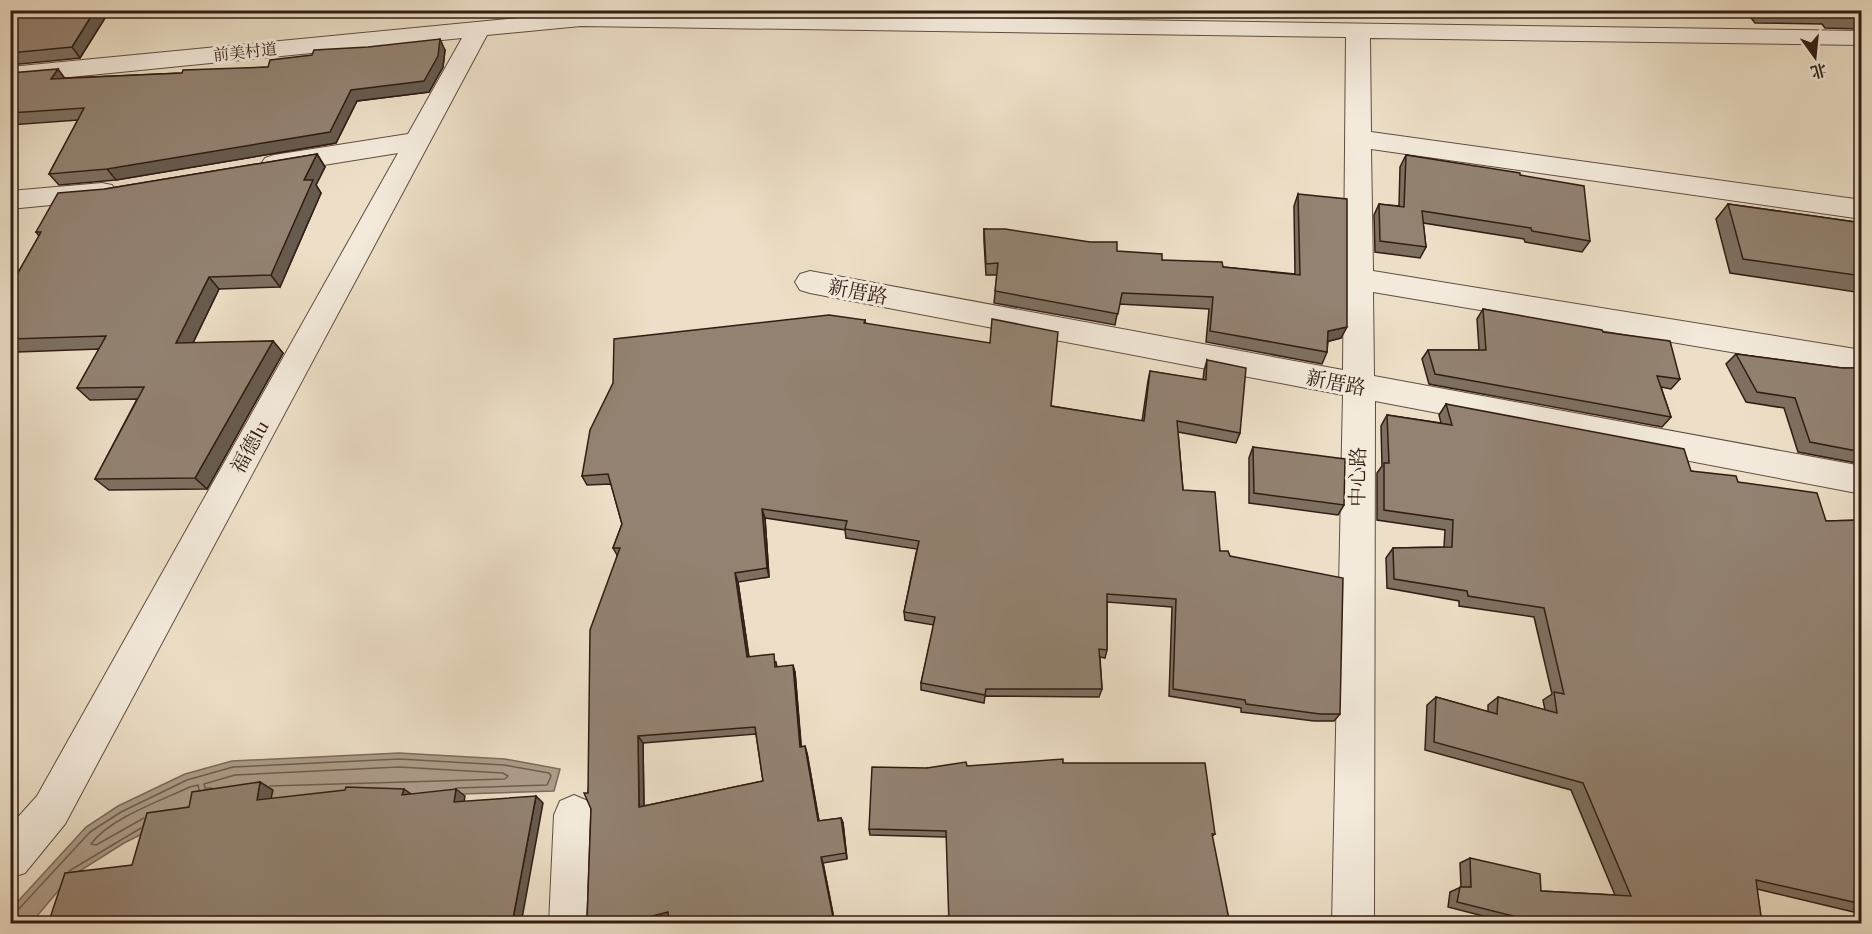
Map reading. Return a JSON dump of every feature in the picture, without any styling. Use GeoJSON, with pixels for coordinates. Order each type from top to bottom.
{"type":"FeatureCollection","features":[{"type":"Feature","properties":{"kind":"street","name":"前美村道"},"geometry":{"type":"LineString","coordinates":[[10,75],[479,29],[583,15],[751,16],[1358,30],[1862,38]]}},
{"type":"Feature","properties":{"kind":"street","name":"福德lu"},"geometry":{"type":"LineString","coordinates":[[10,858],[51,810],[479,29]]}},
{"type":"Feature","properties":{"kind":"street","name":"中心路"},"geometry":{"type":"LineString","coordinates":[[1353,924],[1359,387],[1358,30]]}},
{"type":"Feature","properties":{"kind":"street"},"geometry":{"type":"LineString","coordinates":[[1359,139],[1862,210]]}},
{"type":"Feature","properties":{"kind":"street"},"geometry":{"type":"LineString","coordinates":[[255,168],[417,141]]}},
{"type":"Feature","properties":{"kind":"street"},"geometry":{"type":"LineString","coordinates":[[10,200],[128,189]]}},
{"type":"Feature","properties":{"kind":"street"},"geometry":{"type":"LineString","coordinates":[[1359,279],[1862,362]]}},
{"type":"Feature","properties":{"kind":"street","name":"新厝路"},"geometry":{"type":"LineString","coordinates":[[810,282],[1862,480]]}},
{"type":"Feature","properties":{"kind":"street"},"geometry":{"type":"LineString","coordinates":[[570,924],[574,815]]}},
{"type":"Feature","properties":{"kind":"water"},"geometry":{"type":"Polygon","coordinates":[[[399,753],[505,759],[560,769],[554,791],[206,802],[124,843],[70,877],[31,923],[11,923],[10,910],[86,827],[118,806],[185,774],[232,761],[399,753]]]}},
{"type":"Feature","properties":{"kind":"building"},"geometry":{"type":"Polygon","coordinates":[[[10,10],[95,10],[72,47],[10,53],[10,10]]]}},
{"type":"Feature","properties":{"kind":"building"},"geometry":{"type":"Polygon","coordinates":[[[1761,10],[1862,10],[1862,18],[1833,17],[1830,14],[1763,12],[1761,10]]]}},
{"type":"Feature","properties":{"kind":"building"},"geometry":{"type":"Polygon","coordinates":[[[440,39],[438,56],[424,81],[351,90],[330,132],[107,169],[49,174],[84,108],[10,113],[10,73],[58,69],[51,79],[268,67],[270,60],[312,55],[314,50],[440,39]]]}},
{"type":"Feature","properties":{"kind":"building"},"geometry":{"type":"Polygon","coordinates":[[[317,154],[304,180],[313,180],[271,275],[209,277],[176,343],[273,341],[195,478],[95,479],[144,387],[77,388],[106,336],[10,339],[10,287],[41,232],[36,232],[58,193],[105,189],[317,154]]]}},
{"type":"Feature","properties":{"kind":"building"},"geometry":{"type":"Polygon","coordinates":[[[1406,155],[1520,173],[1520,175],[1584,186],[1590,241],[1532,231],[1531,228],[1422,211],[1426,247],[1380,241],[1379,204],[1404,207],[1406,155]]]}},
{"type":"Feature","properties":{"kind":"building"},"geometry":{"type":"Polygon","coordinates":[[[1298,194],[1347,199],[1347,327],[1328,331],[1327,352],[1210,331],[1213,297],[1122,293],[1118,314],[995,291],[998,263],[986,264],[984,229],[1005,229],[1090,242],[1117,242],[1117,251],[1162,254],[1162,260],[1222,262],[1223,267],[1300,275],[1298,194]]]}},
{"type":"Feature","properties":{"kind":"building"},"geometry":{"type":"Polygon","coordinates":[[[1728,204],[1862,223],[1862,276],[1743,259],[1728,204]]]}},
{"type":"Feature","properties":{"kind":"building"},"geometry":{"type":"Polygon","coordinates":[[[1483,309],[1603,332],[1670,341],[1680,379],[1657,376],[1671,417],[1435,374],[1428,350],[1486,350],[1483,309]]]}},
{"type":"Feature","properties":{"kind":"building"},"geometry":{"type":"Polygon","coordinates":[[[829,315],[865,320],[864,323],[990,343],[992,319],[1058,332],[1051,406],[1144,421],[1150,371],[1206,380],[1207,360],[1246,368],[1240,433],[1177,421],[1183,490],[1215,492],[1220,551],[1228,551],[1230,556],[1343,578],[1340,714],[1320,714],[1246,704],[1245,700],[1173,689],[1176,599],[1107,594],[1107,650],[1099,649],[1102,689],[986,689],[985,695],[921,683],[935,617],[904,612],[919,541],[845,529],[847,521],[762,509],[767,568],[735,573],[747,657],[774,654],[775,667],[793,665],[800,747],[805,746],[818,821],[841,818],[846,853],[821,857],[834,922],[830,924],[669,924],[668,912],[622,924],[577,924],[577,922],[587,920],[591,809],[584,793],[588,793],[590,630],[620,548],[613,548],[622,524],[608,474],[582,476],[590,430],[613,383],[614,339],[829,315]],[[755,727],[638,736],[639,807],[763,781],[755,727]]]}},
{"type":"Feature","properties":{"kind":"building"},"geometry":{"type":"Polygon","coordinates":[[[1736,354],[1842,368],[1862,368],[1862,452],[1810,442],[1795,398],[1757,392],[1736,354]]]}},
{"type":"Feature","properties":{"kind":"building"},"geometry":{"type":"Polygon","coordinates":[[[1446,404],[1684,449],[1691,471],[1736,476],[1738,482],[1817,493],[1826,521],[1862,520],[1862,904],[1756,880],[1762,924],[1545,924],[1457,902],[1460,887],[1471,887],[1470,858],[1540,874],[1541,891],[1631,896],[1583,783],[1434,742],[1436,697],[1497,714],[1498,697],[1557,713],[1554,692],[1564,694],[1544,608],[1468,596],[1467,591],[1394,579],[1393,548],[1452,547],[1453,520],[1384,510],[1384,463],[1389,463],[1387,415],[1452,425],[1446,404]]]}},
{"type":"Feature","properties":{"kind":"building"},"geometry":{"type":"Polygon","coordinates":[[[1253,447],[1345,459],[1344,505],[1254,493],[1253,447]]]}},
{"type":"Feature","properties":{"kind":"building"},"geometry":{"type":"Polygon","coordinates":[[[1063,759],[1063,763],[1205,763],[1215,834],[1212,834],[1230,924],[949,924],[946,831],[869,829],[872,767],[927,768],[966,762],[967,766],[1063,759]]]}},
{"type":"Feature","properties":{"kind":"building"},"geometry":{"type":"Polygon","coordinates":[[[260,782],[257,800],[345,790],[346,787],[404,789],[402,795],[456,789],[454,802],[536,796],[512,924],[48,924],[65,873],[132,865],[147,813],[189,807],[192,792],[260,782]]]}}]}
